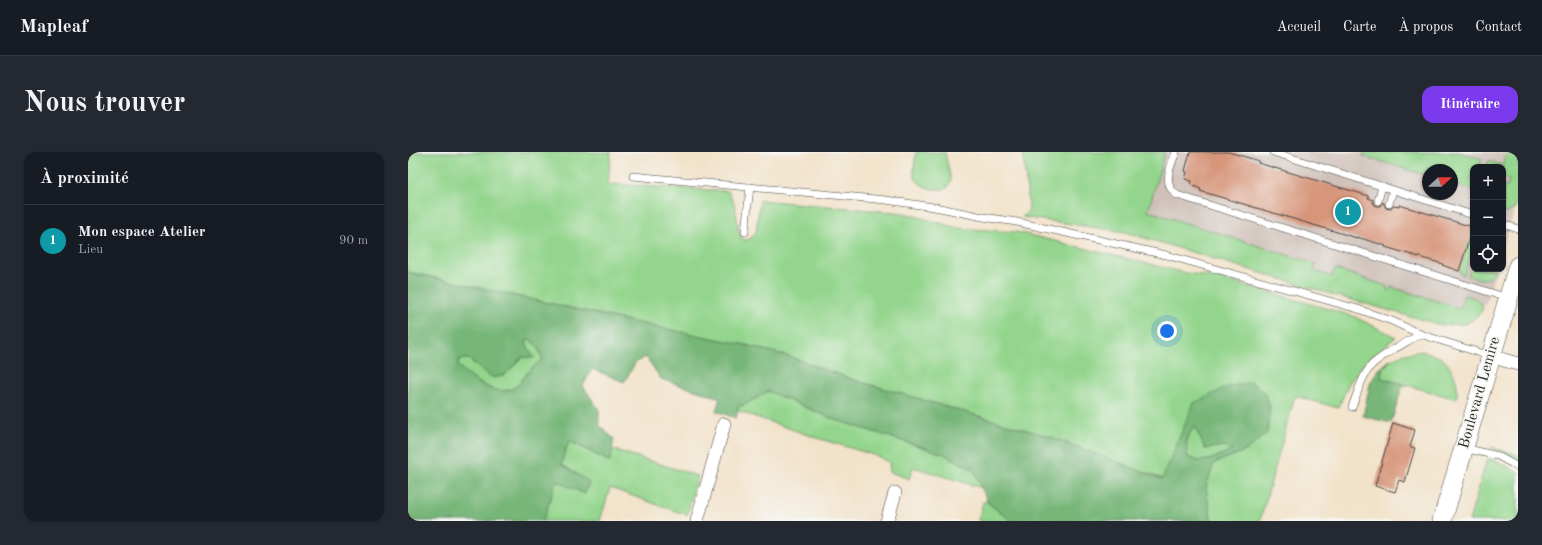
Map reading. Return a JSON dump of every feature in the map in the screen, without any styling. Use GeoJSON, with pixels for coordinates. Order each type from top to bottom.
{"type":"FeatureCollection","features":[{"type":"Feature","properties":{"kind":"main road","name":"Boulevard Lemire"},"geometry":{"type":"LineString","coordinates":[[1442,521],[1518,266]]}},
{"type":"Feature","properties":{"kind":"street"},"geometry":{"type":"LineString","coordinates":[[1490,356],[1518,364]]}},
{"type":"Feature","properties":{"kind":"street"},"geometry":{"type":"LineString","coordinates":[[697,521],[724,424]]}},
{"type":"Feature","properties":{"kind":"street"},"geometry":{"type":"LineString","coordinates":[[887,521],[895,494]]}},
{"type":"Feature","properties":{"kind":"lane"},"geometry":{"type":"LineString","coordinates":[[1176,152],[1168,182],[1171,189],[1177,194],[1508,298]]}},
{"type":"Feature","properties":{"kind":"lane"},"geometry":{"type":"LineString","coordinates":[[1273,152],[1470,214]]}},
{"type":"Feature","properties":{"kind":"lane"},"geometry":{"type":"LineString","coordinates":[[632,176],[886,200],[1016,222],[1166,255],[1358,309],[1392,321],[1420,334],[1490,356]]}},
{"type":"Feature","properties":{"kind":"lane"},"geometry":{"type":"LineString","coordinates":[[1378,201],[1382,186]]}},
{"type":"Feature","properties":{"kind":"lane"},"geometry":{"type":"LineString","coordinates":[[745,232],[750,187]]}},
{"type":"Feature","properties":{"kind":"lane"},"geometry":{"type":"LineString","coordinates":[[1389,204],[1393,190]]}},
{"type":"Feature","properties":{"kind":"lane"},"geometry":{"type":"LineString","coordinates":[[1506,225],[1518,229]]}},
{"type":"Feature","properties":{"kind":"lane"},"geometry":{"type":"LineString","coordinates":[[1352,407],[1370,367],[1420,334]]}},
{"type":"Feature","properties":{"kind":"lane"},"geometry":{"type":"LineString","coordinates":[[1463,448],[1498,456],[1518,467]]}},
{"type":"Feature","properties":{"kind":"shaded area"},"geometry":{"type":"Polygon","coordinates":[[[1149,152],[1518,152],[1518,199],[1506,237],[1506,164],[1470,164],[1470,272],[1495,272],[1486,303],[1476,317],[1466,324],[1441,325],[1334,295],[1125,232],[1149,152]]]}},
{"type":"Feature","properties":{"kind":"green space"},"geometry":{"type":"Polygon","coordinates":[[[408,152],[611,152],[608,184],[728,191],[735,206],[739,232],[743,240],[750,239],[756,232],[760,200],[904,213],[958,228],[1017,232],[1186,273],[1215,277],[1353,316],[1396,337],[1365,362],[1349,383],[1338,408],[1295,396],[1260,521],[1213,521],[1211,518],[1206,487],[1214,463],[1247,450],[1264,392],[1251,382],[1194,403],[1163,479],[1051,437],[851,379],[788,356],[741,344],[652,326],[408,272],[408,152]]]}},
{"type":"Feature","properties":{"kind":"green space"},"geometry":{"type":"Polygon","coordinates":[[[916,152],[945,152],[951,180],[947,188],[933,189],[919,183],[914,175],[916,152]]]}},
{"type":"Feature","properties":{"kind":"green space"},"geometry":{"type":"Polygon","coordinates":[[[1023,152],[1165,152],[1148,211],[1316,264],[1314,271],[1332,277],[1335,269],[1387,286],[1386,289],[1389,291],[1391,287],[1460,308],[1464,295],[1476,299],[1483,309],[1476,317],[1466,324],[1441,325],[1334,295],[1125,232],[1022,217],[1029,210],[1023,152]]]}},
{"type":"Feature","properties":{"kind":"green space"},"geometry":{"type":"Polygon","coordinates":[[[1364,152],[1459,152],[1482,159],[1481,164],[1470,164],[1470,189],[1458,186],[1458,164],[1422,164],[1422,174],[1363,156],[1364,152]]]}},
{"type":"Feature","properties":{"kind":"green space"},"geometry":{"type":"Polygon","coordinates":[[[1507,153],[1518,156],[1518,199],[1515,208],[1507,213],[1506,187],[1509,180],[1506,179],[1506,164],[1503,164],[1507,153]]]}},
{"type":"Feature","properties":{"kind":"green space"},"geometry":{"type":"Polygon","coordinates":[[[1488,161],[1499,164],[1488,164],[1488,161]]]}},
{"type":"Feature","properties":{"kind":"green space"},"geometry":{"type":"Polygon","coordinates":[[[1470,240],[1470,256],[1464,275],[1459,271],[1470,240]]]}},
{"type":"Feature","properties":{"kind":"green space"},"geometry":{"type":"Polygon","coordinates":[[[1470,270],[1470,272],[1494,272],[1485,279],[1468,276],[1470,270]]]}},
{"type":"Feature","properties":{"kind":"green space"},"geometry":{"type":"Polygon","coordinates":[[[408,272],[652,326],[741,344],[788,356],[851,379],[1051,437],[1162,479],[1194,403],[1227,387],[1251,382],[1264,392],[1270,407],[1267,433],[1247,450],[1214,463],[1206,487],[1211,518],[1213,521],[1012,521],[988,503],[974,470],[944,454],[833,419],[768,391],[743,406],[739,405],[736,418],[716,411],[720,398],[661,379],[646,357],[636,362],[624,382],[592,369],[583,386],[599,410],[599,424],[614,439],[610,462],[569,441],[561,464],[589,482],[585,494],[556,481],[543,521],[408,521],[408,272]],[[529,339],[526,341],[534,358],[522,357],[506,374],[494,378],[484,372],[469,359],[459,359],[458,365],[469,376],[484,386],[500,391],[508,390],[515,387],[530,370],[542,360],[538,348],[529,339]],[[1195,426],[1187,440],[1188,457],[1198,461],[1209,460],[1232,450],[1224,446],[1205,449],[1195,426]]]}},
{"type":"Feature","properties":{"kind":"green space"},"geometry":{"type":"Polygon","coordinates":[[[529,338],[538,348],[542,360],[530,370],[515,387],[508,390],[492,389],[476,381],[458,365],[459,359],[469,359],[484,372],[494,378],[506,374],[530,350],[527,347],[526,341],[529,338]]]}},
{"type":"Feature","properties":{"kind":"green space"},"geometry":{"type":"Polygon","coordinates":[[[1423,351],[1441,358],[1453,371],[1457,388],[1456,399],[1381,378],[1383,370],[1391,360],[1408,353],[1423,351]]]}},
{"type":"Feature","properties":{"kind":"green space"},"geometry":{"type":"Polygon","coordinates":[[[1391,359],[1383,368],[1381,378],[1403,384],[1391,423],[1363,416],[1370,384],[1378,370],[1391,359]]]}},
{"type":"Feature","properties":{"kind":"green space"},"geometry":{"type":"Polygon","coordinates":[[[768,391],[833,419],[944,454],[974,470],[982,488],[913,467],[909,479],[890,472],[889,462],[877,456],[817,438],[738,411],[739,404],[743,406],[768,391]]]}},
{"type":"Feature","properties":{"kind":"green space"},"geometry":{"type":"Polygon","coordinates":[[[1196,426],[1205,449],[1224,446],[1233,450],[1209,460],[1198,461],[1188,457],[1187,440],[1190,433],[1196,426]]]}},
{"type":"Feature","properties":{"kind":"green space"},"geometry":{"type":"Polygon","coordinates":[[[569,441],[610,462],[612,449],[698,476],[687,515],[610,488],[600,521],[543,521],[556,481],[585,493],[589,482],[561,464],[569,441]]]}},
{"type":"Feature","properties":{"kind":"green space"},"geometry":{"type":"Polygon","coordinates":[[[1491,447],[1518,455],[1518,462],[1491,447]]]}},
{"type":"Feature","properties":{"kind":"green space"},"geometry":{"type":"Polygon","coordinates":[[[1487,459],[1495,460],[1518,472],[1518,521],[1469,521],[1487,459]]]}},
{"type":"Feature","properties":{"kind":"green space"},"geometry":{"type":"Polygon","coordinates":[[[987,501],[1012,521],[978,521],[983,502],[987,501]]]}},
{"type":"Feature","properties":{"kind":"building"},"geometry":{"type":"Polygon","coordinates":[[[1190,152],[1229,152],[1259,161],[1258,163],[1369,196],[1368,198],[1373,200],[1373,203],[1376,206],[1380,206],[1383,202],[1386,208],[1390,209],[1394,206],[1399,207],[1399,205],[1470,226],[1470,236],[1459,271],[1442,265],[1443,264],[1357,237],[1200,191],[1201,189],[1191,185],[1192,181],[1185,179],[1187,172],[1185,171],[1190,152]]]}},
{"type":"Feature","properties":{"kind":"building"},"geometry":{"type":"Polygon","coordinates":[[[1393,423],[1415,430],[1410,447],[1415,448],[1405,482],[1399,480],[1395,492],[1375,486],[1393,423]]]}},
{"type":"Feature","properties":{"kind":"place","name":"Mon espace Atelier"},"geometry":{"type":"Point","coordinates":[1348,212]}}]}
